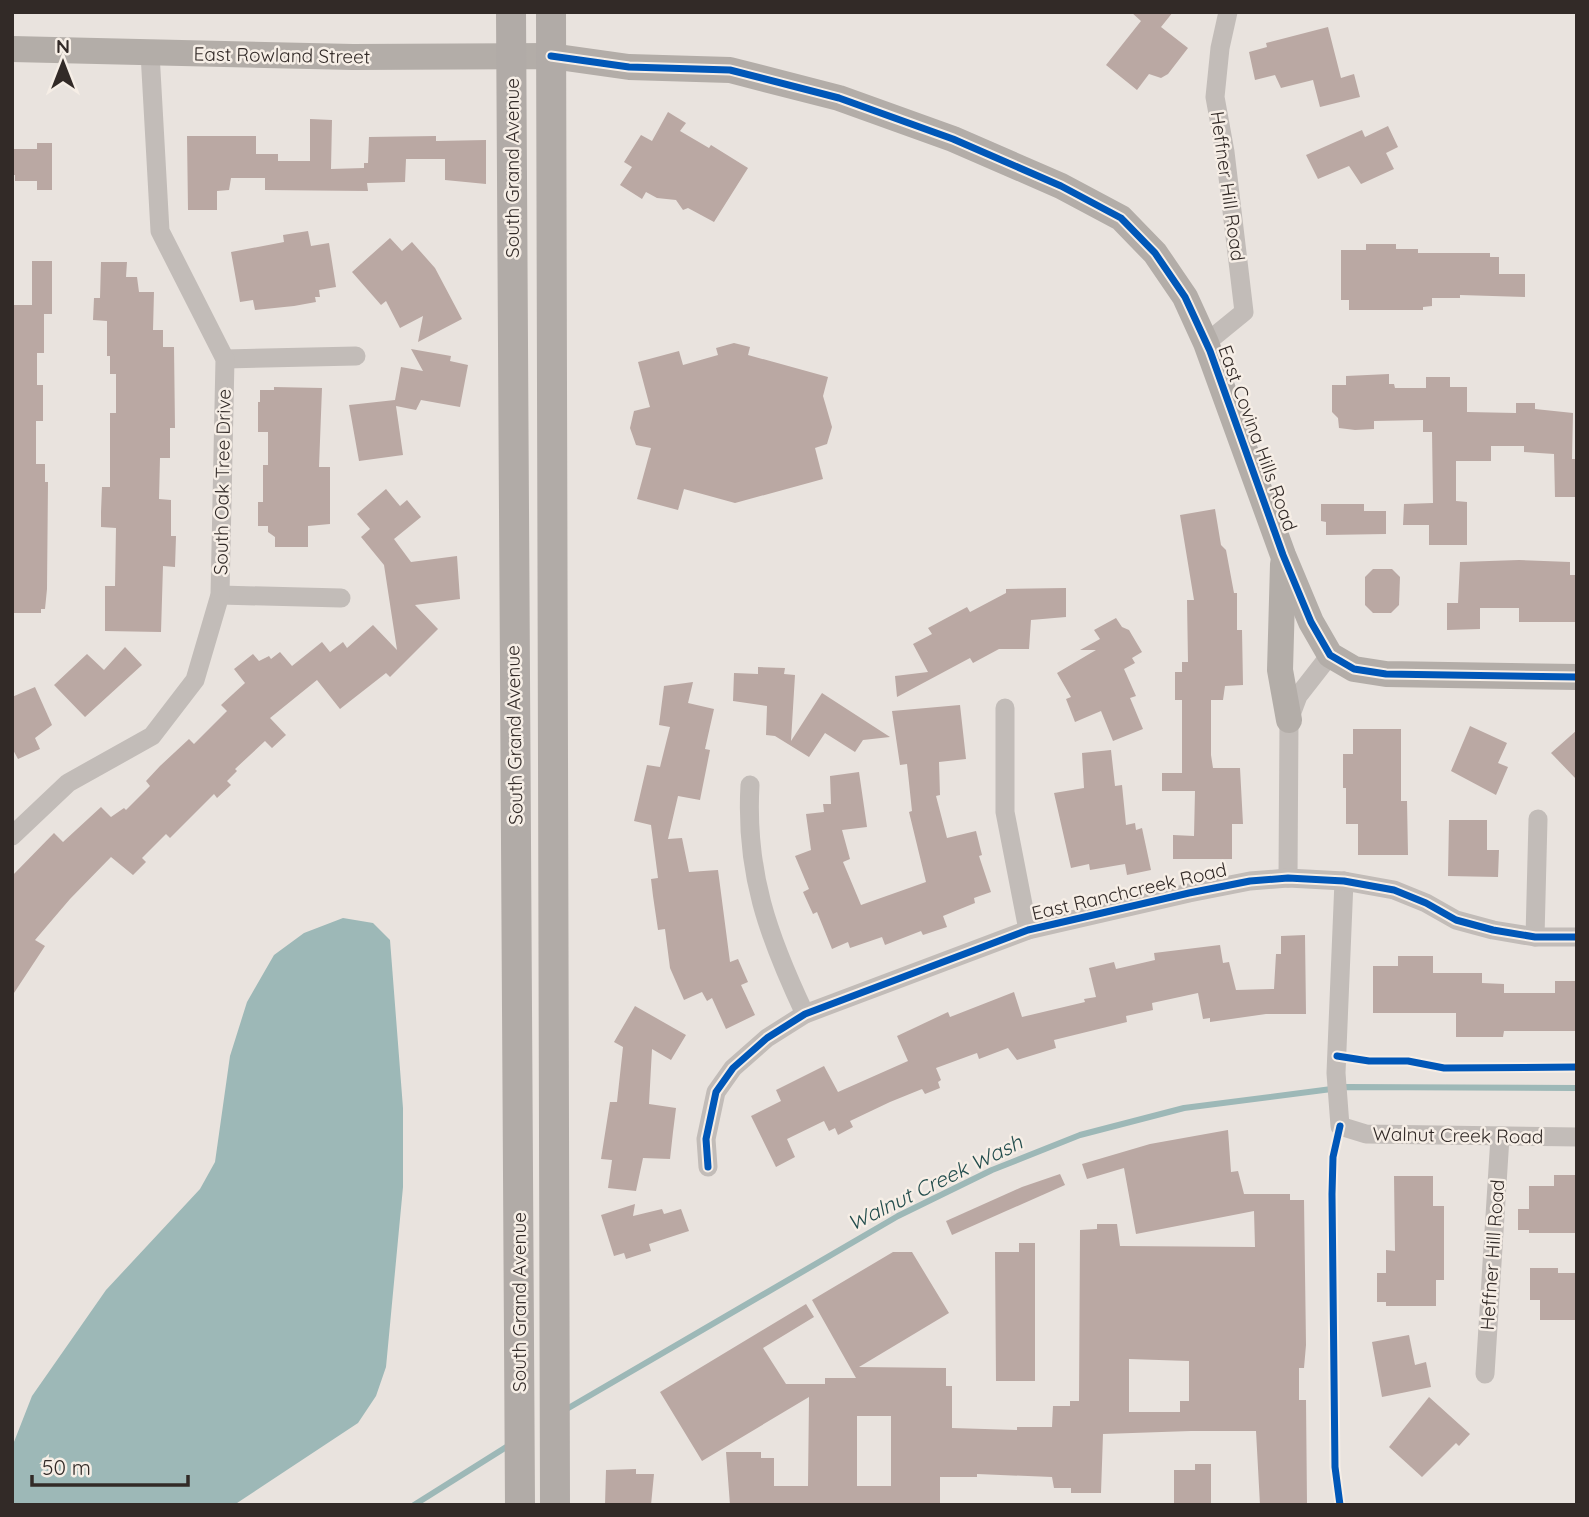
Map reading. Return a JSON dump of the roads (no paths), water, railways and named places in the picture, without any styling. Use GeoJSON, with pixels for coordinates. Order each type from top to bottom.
{"type":"FeatureCollection","features":[{"type":"Feature","properties":{"kind":"main road","name":"South Grand Avenue"},"geometry":{"type":"LineString","coordinates":[[511,12],[520,1505]]}},
{"type":"Feature","properties":{"kind":"main road","name":"South Grand Avenue"},"geometry":{"type":"LineString","coordinates":[[551,12],[555,1505]]}},
{"type":"Feature","properties":{"kind":"street","name":"Heffner Hill Road"},"geometry":{"type":"LineString","coordinates":[[1206,343],[1244,312],[1225,152],[1215,97],[1220,48],[1228,12]]}},
{"type":"Feature","properties":{"kind":"street","name":"East Rowland Street"},"geometry":{"type":"LineString","coordinates":[[12,49],[353,57],[551,56]]}},
{"type":"Feature","properties":{"kind":"street","name":"South Oak Tree Drive"},"geometry":{"type":"LineString","coordinates":[[12,836],[68,783],[152,736],[195,680],[220,595],[225,359],[160,231],[150,52]]}},
{"type":"Feature","properties":{"kind":"street","name":"East Covina Hills Road"},"geometry":{"type":"LineString","coordinates":[[551,56],[629,67],[730,70],[839,98],[953,139],[1061,186],[1121,218],[1155,253],[1185,297],[1206,343],[1283,555],[1311,622],[1330,655]]}},
{"type":"Feature","properties":{"kind":"street"},"geometry":{"type":"LineString","coordinates":[[225,359],[356,356]]}},
{"type":"Feature","properties":{"kind":"street"},"geometry":{"type":"LineString","coordinates":[[1283,555],[1280,670],[1289,720],[1286,819],[1288,877]]}},
{"type":"Feature","properties":{"kind":"street"},"geometry":{"type":"LineString","coordinates":[[220,595],[341,598]]}},
{"type":"Feature","properties":{"kind":"street"},"geometry":{"type":"LineString","coordinates":[[1289,720],[1298,696],[1330,655],[1353,669],[1386,674],[1577,677]]}},
{"type":"Feature","properties":{"kind":"street"},"geometry":{"type":"LineString","coordinates":[[1005,708],[1005,812],[1028,930]]}},
{"type":"Feature","properties":{"kind":"street"},"geometry":{"type":"LineString","coordinates":[[750,785],[750,858],[782,967],[805,1014]]}},
{"type":"Feature","properties":{"kind":"street"},"geometry":{"type":"LineString","coordinates":[[1535,937],[1538,819]]}},
{"type":"Feature","properties":{"kind":"street","name":"East Ranchcreek Road"},"geometry":{"type":"LineString","coordinates":[[708,1167],[707,1128],[716,1092],[733,1068],[767,1038],[805,1014],[1028,930],[1189,893],[1250,881],[1288,877],[1344,881],[1394,890],[1426,903],[1456,920],[1535,937],[1577,937]]}},
{"type":"Feature","properties":{"kind":"street","name":"Walnut Creek Road"},"geometry":{"type":"LineString","coordinates":[[1344,881],[1336,1073],[1340,1126],[1366,1134],[1577,1137]]}},
{"type":"Feature","properties":{"kind":"street","name":"Heffner Hill Road"},"geometry":{"type":"LineString","coordinates":[[1485,1374],[1500,1137]]}},
{"type":"Feature","properties":{"kind":"water"},"geometry":{"type":"Polygon","coordinates":[[[343,918],[373,923],[390,940],[403,1108],[403,1187],[386,1367],[376,1396],[358,1423],[234,1505],[12,1505],[12,1447],[32,1396],[106,1290],[200,1189],[215,1162],[230,1056],[247,1002],[274,955],[304,933],[343,918]]]}},
{"type":"Feature","properties":{"kind":"waterway","name":"Walnut Creek Wash"},"geometry":{"type":"LineString","coordinates":[[565,1410],[898,1216],[992,1170],[1080,1135],[1184,1108],[1347,1087],[1577,1088]]}},
{"type":"Feature","properties":{"kind":"waterway","name":"Walnut Creek Wash"},"geometry":{"type":"LineString","coordinates":[[414,1505],[511,1444]]}}]}
